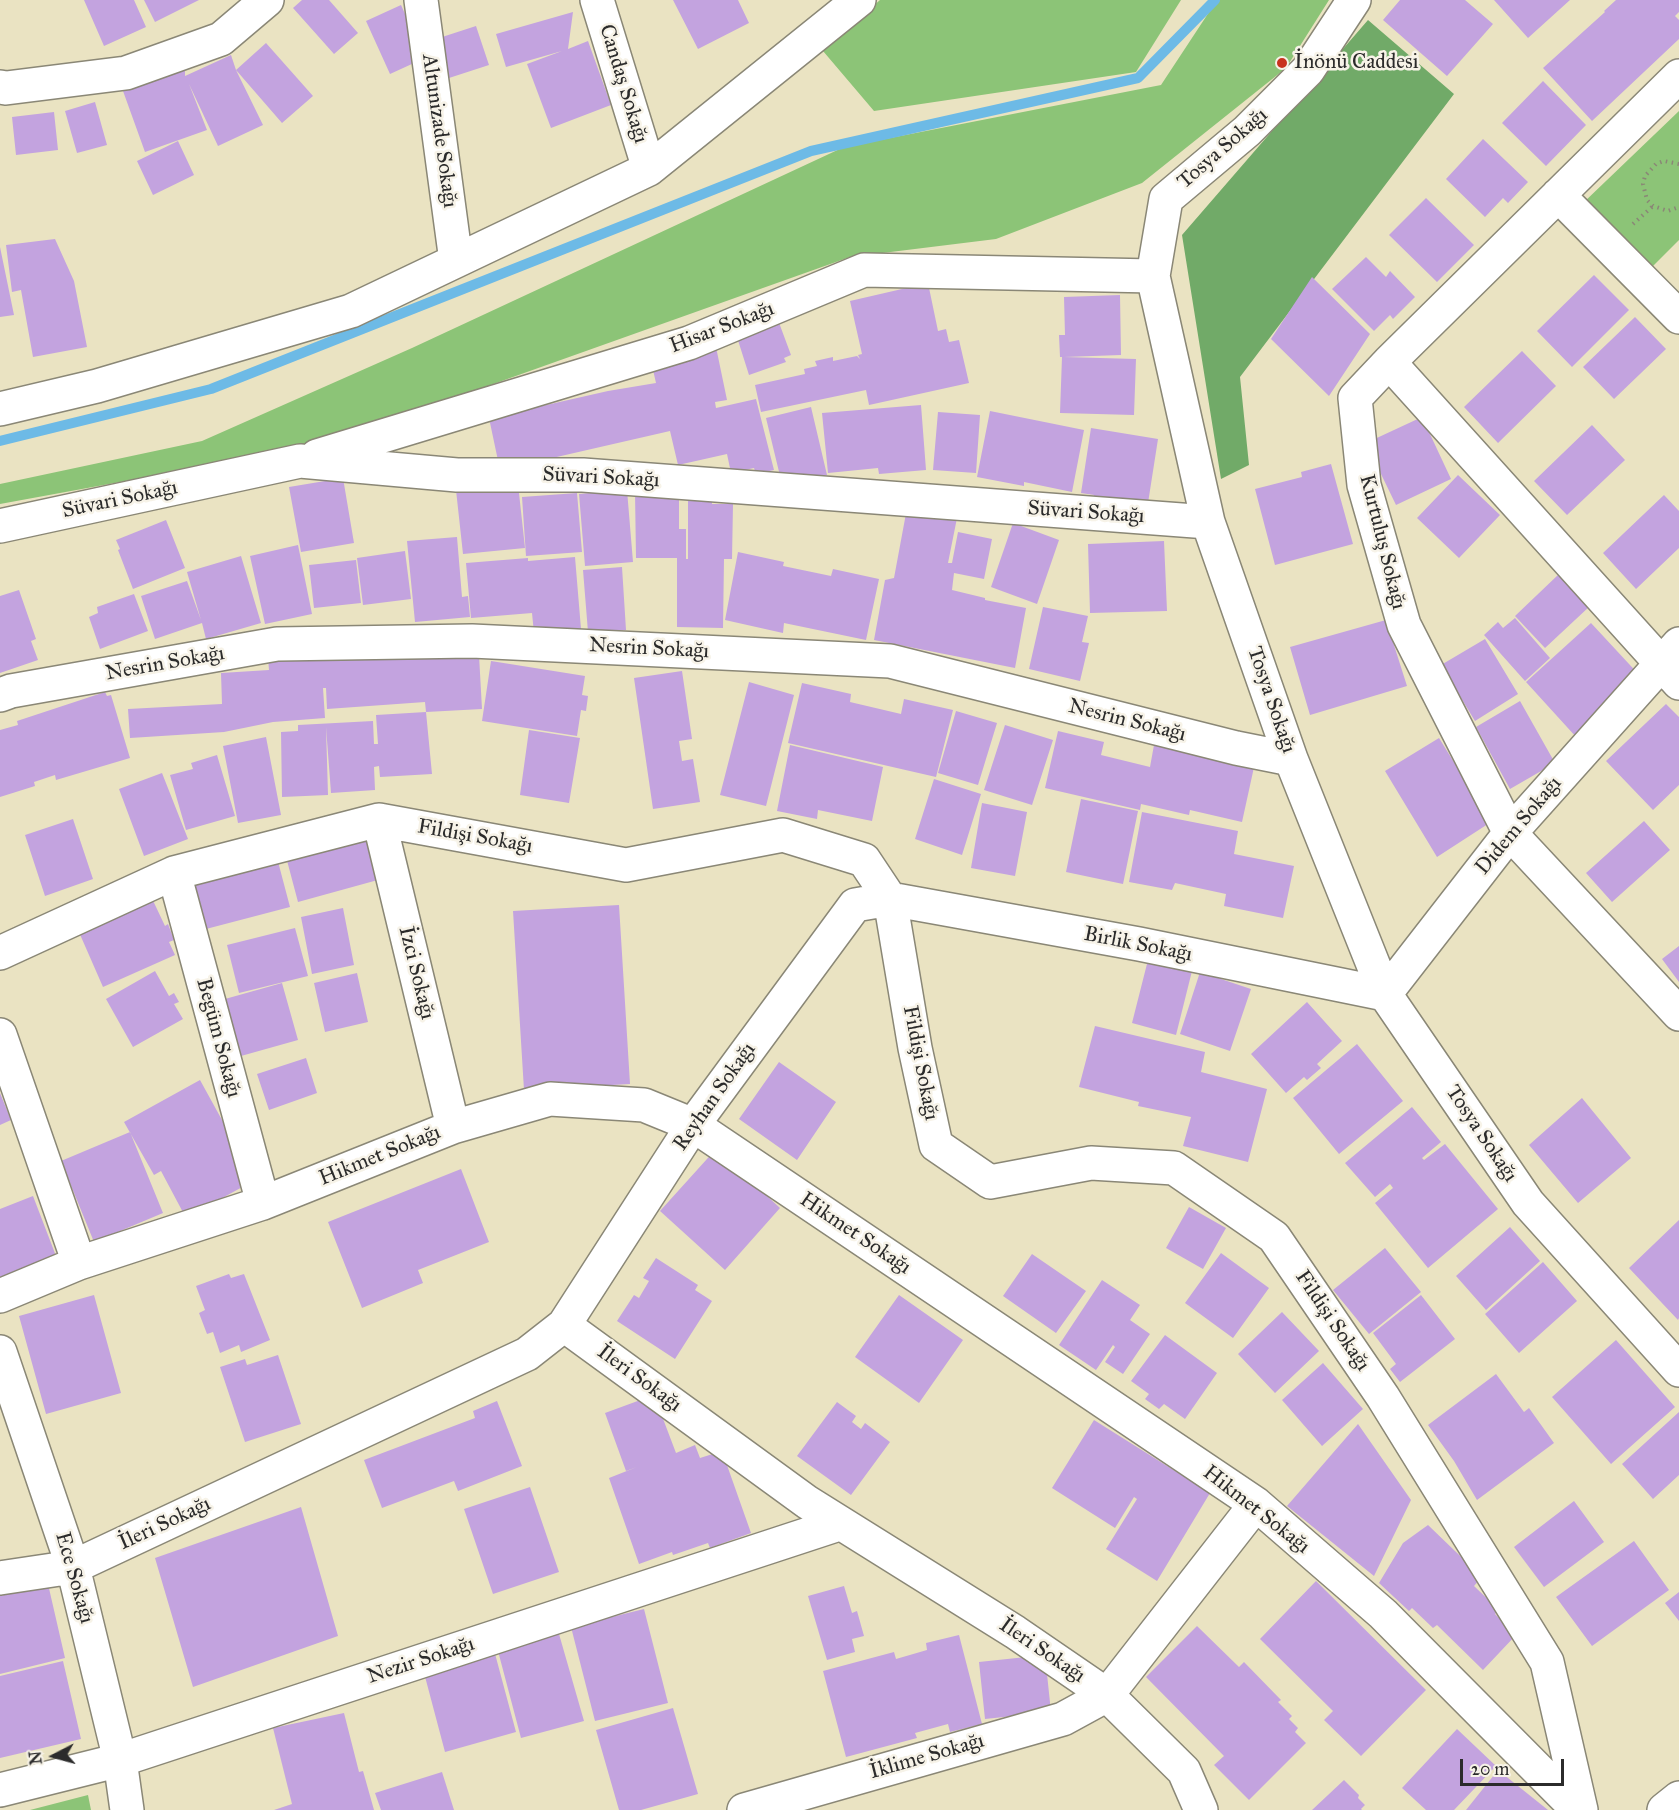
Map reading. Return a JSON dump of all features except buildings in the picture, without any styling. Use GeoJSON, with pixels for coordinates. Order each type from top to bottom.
{"type":"FeatureCollection","features":[{"type":"Feature","properties":{"kind":"street"},"geometry":{"type":"LineString","coordinates":[[0,87],[126,74],[221,39],[267,0]]}},
{"type":"Feature","properties":{"kind":"street","name":"Altunizade Sokağı"},"geometry":{"type":"LineString","coordinates":[[421,0],[456,261]]}},
{"type":"Feature","properties":{"kind":"street","name":"Candaş Sokağı"},"geometry":{"type":"LineString","coordinates":[[597,0],[649,169]]}},
{"type":"Feature","properties":{"kind":"street"},"geometry":{"type":"LineString","coordinates":[[0,409],[97,386],[351,311],[649,169],[859,0]]}},
{"type":"Feature","properties":{"kind":"street","name":"Tosya Sokağı"},"geometry":{"type":"LineString","coordinates":[[1354,0],[1308,70],[1247,131],[1167,199],[1153,276],[1208,522],[1291,759],[1385,994],[1528,1203],[1679,1370]]}},
{"type":"Feature","properties":{"kind":"street","name":"Kurtuluş Sokağı"},"geometry":{"type":"LineString","coordinates":[[1679,76],[1355,398],[1365,485],[1404,625],[1510,833],[1679,1014]]}},
{"type":"Feature","properties":{"kind":"street"},"geometry":{"type":"LineString","coordinates":[[1558,195],[1679,317]]}},
{"type":"Feature","properties":{"kind":"street","name":"Hisar Sokağı"},"geometry":{"type":"LineString","coordinates":[[300,461],[689,343],[864,270],[1153,276]]}},
{"type":"Feature","properties":{"kind":"street","name":"Didem Sokağı"},"geometry":{"type":"LineString","coordinates":[[1385,994],[1510,833],[1673,663],[1389,362]]}},
{"type":"Feature","properties":{"kind":"street","name":"Süvari Sokağı"},"geometry":{"type":"LineString","coordinates":[[0,526],[300,461],[457,475],[583,475],[1208,522]]}},
{"type":"Feature","properties":{"kind":"street","name":"Nesrin Sokağı"},"geometry":{"type":"LineString","coordinates":[[0,695],[11,691],[277,644],[472,641],[890,660],[1236,748],[1291,759]]}},
{"type":"Feature","properties":{"kind":"street","name":"Fildişi Sokağı"},"geometry":{"type":"LineString","coordinates":[[0,953],[174,873],[379,820],[626,865],[783,835],[864,860],[890,899],[915,1048],[936,1145],[990,1182],[1091,1163],[1174,1168],[1274,1237],[1383,1397],[1547,1662],[1579,1810]]}},
{"type":"Feature","properties":{"kind":"street","name":"İzci Sokağı"},"geometry":{"type":"LineString","coordinates":[[379,820],[453,1126]]}},
{"type":"Feature","properties":{"kind":"street","name":"Begüm Sokağı"},"geometry":{"type":"LineString","coordinates":[[174,873],[263,1203]]}},
{"type":"Feature","properties":{"kind":"street","name":"Birlik Sokağı"},"geometry":{"type":"LineString","coordinates":[[890,899],[1151,947],[1385,994]]}},
{"type":"Feature","properties":{"kind":"street","name":"Reyhan Sokağı"},"geometry":{"type":"LineString","coordinates":[[564,1325],[693,1125],[855,905],[890,899]]}},
{"type":"Feature","properties":{"kind":"street"},"geometry":{"type":"LineString","coordinates":[[0,1035],[79,1263]]}},
{"type":"Feature","properties":{"kind":"street","name":"Hikmet Sokağı"},"geometry":{"type":"LineString","coordinates":[[0,1296],[79,1263],[263,1203],[453,1126],[550,1099],[644,1105],[693,1125],[1256,1504],[1383,1614],[1579,1810]]}},
{"type":"Feature","properties":{"kind":"street","name":"İleri Sokağı"},"geometry":{"type":"LineString","coordinates":[[0,1578],[73,1567],[527,1354],[564,1325],[839,1524],[1015,1632],[1107,1695],[1184,1771],[1201,1810]]}},
{"type":"Feature","properties":{"kind":"street","name":"Ece Sokağı"},"geometry":{"type":"LineString","coordinates":[[0,1353],[73,1567],[120,1760],[127,1810]]}},
{"type":"Feature","properties":{"kind":"street"},"geometry":{"type":"LineString","coordinates":[[1107,1695],[1256,1504]]}},
{"type":"Feature","properties":{"kind":"street","name":"Nezir Sokağı"},"geometry":{"type":"LineString","coordinates":[[0,1790],[120,1760],[839,1524]]}},
{"type":"Feature","properties":{"kind":"street","name":"İklime Sokağı"},"geometry":{"type":"LineString","coordinates":[[744,1810],[1063,1719],[1107,1695]]}},
{"type":"Feature","properties":{"kind":"street"},"geometry":{"type":"LineString","coordinates":[[1664,1810],[1679,1798]]}},
{"type":"Feature","properties":{"kind":"path"},"geometry":{"type":"LineString","coordinates":[[1679,164],[1672,161],[1656,164],[1645,176],[1643,184],[1647,200],[1653,206],[1668,211],[1679,207]]}},
{"type":"Feature","properties":{"kind":"green space"},"geometry":{"type":"Polygon","coordinates":[[[880,0],[1181,0],[1136,72],[874,111],[823,51],[880,0]]]}},
{"type":"Feature","properties":{"kind":"green space"},"geometry":{"type":"Polygon","coordinates":[[[1217,0],[1329,0],[1286,68],[1142,183],[996,239],[850,257],[322,445],[0,504],[0,484],[202,441],[412,348],[844,147],[1161,85],[1217,0]]]}},
{"type":"Feature","properties":{"kind":"green space"},"geometry":{"type":"Polygon","coordinates":[[[1368,20],[1454,94],[1240,377],[1249,465],[1221,479],[1182,235],[1368,20]]]}},
{"type":"Feature","properties":{"kind":"green space"},"geometry":{"type":"Polygon","coordinates":[[[1679,111],[1679,240],[1646,273],[1582,204],[1679,111]]]}},
{"type":"Feature","properties":{"kind":"green space"},"geometry":{"type":"Polygon","coordinates":[[[88,1795],[91,1810],[30,1810],[88,1795]]]}},
{"type":"Feature","properties":{"kind":"waterway"},"geometry":{"type":"LineString","coordinates":[[0,441],[211,389],[811,151],[1138,78],[1215,0]]}},
{"type":"Feature","properties":{"kind":"place","name":"İnönü Caddesi"},"geometry":{"type":"Point","coordinates":[1282,63]}}]}
